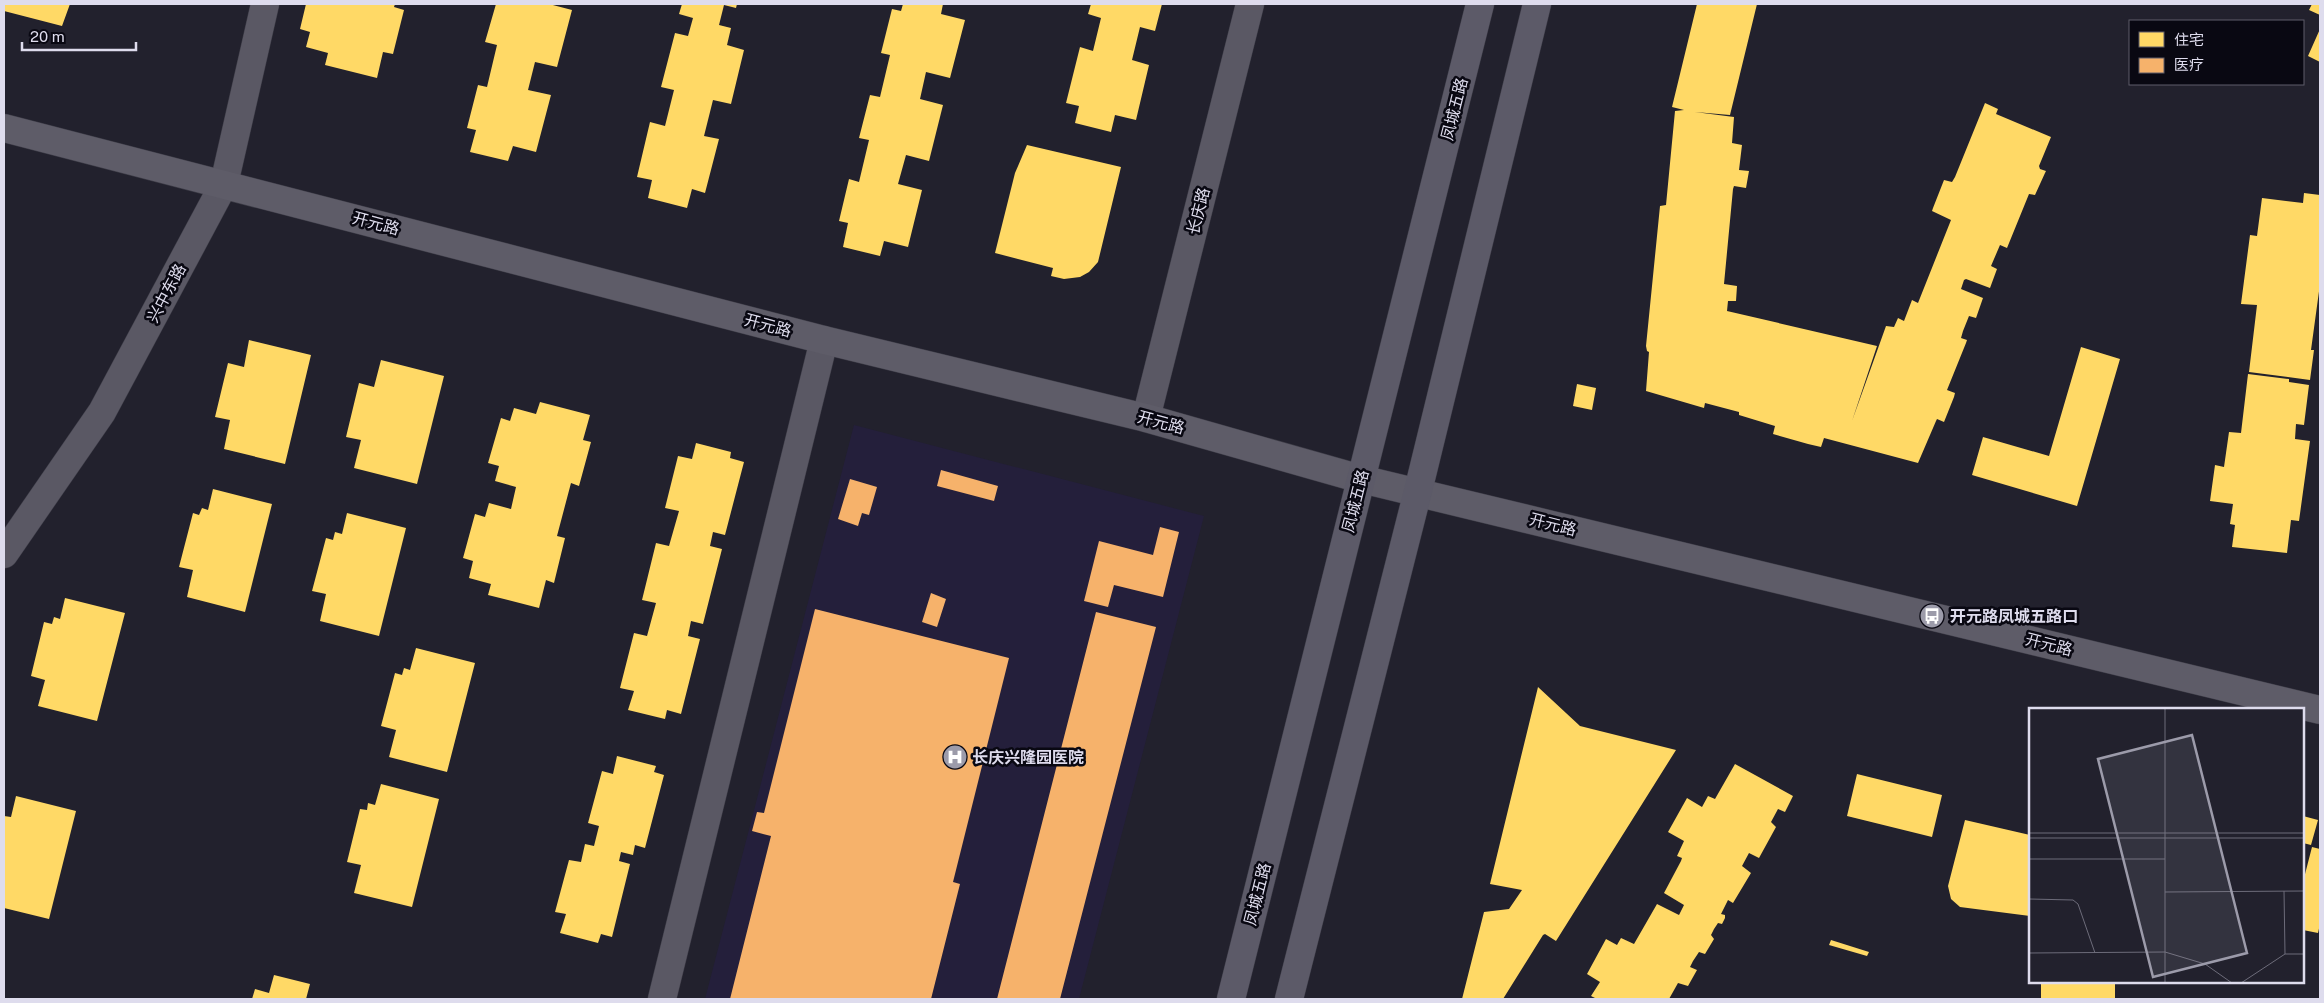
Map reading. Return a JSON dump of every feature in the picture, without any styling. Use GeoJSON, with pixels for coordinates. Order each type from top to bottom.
{"type":"FeatureCollection","features":[{"type":"Feature","properties":{"kind":"main road","name":"凤城五路"},"geometry":{"type":"LineString","coordinates":[[1231,999],[1480,4]]}},
{"type":"Feature","properties":{"kind":"main road"},"geometry":{"type":"LineString","coordinates":[[1289,999],[1418,492],[1537,4]]}},
{"type":"Feature","properties":{"kind":"street","name":"兴中东路"},"geometry":{"type":"LineString","coordinates":[[4,554],[102,412],[224,184],[265,4]]}},
{"type":"Feature","properties":{"kind":"street","name":"长庆路"},"geometry":{"type":"LineString","coordinates":[[1146,418],[1250,4]]}},
{"type":"Feature","properties":{"kind":"street","name":"开元路"},"geometry":{"type":"LineString","coordinates":[[4,128],[824,340],[1146,418],[1361,479],[2320,710]]}},
{"type":"Feature","properties":{"kind":"street"},"geometry":{"type":"LineString","coordinates":[[662,999],[824,340]]}},
{"type":"Feature","properties":{"kind":"shaded area","name":"长庆兴隆园医院"},"geometry":{"type":"Polygon","coordinates":[[[854,425],[1204,516],[1079,999],[705,999],[854,425]]]}},
{"type":"Feature","properties":{"kind":"building: 住宅"},"geometry":{"type":"Polygon","coordinates":[[[4,4],[70,4],[62,26],[4,11],[4,4]]]}},
{"type":"Feature","properties":{"kind":"building: 住宅"},"geometry":{"type":"Polygon","coordinates":[[[306,4],[395,4],[394,7],[404,10],[393,54],[383,52],[377,78],[325,65],[328,53],[306,47],[310,32],[300,29],[306,4]]]}},
{"type":"Feature","properties":{"kind":"building: 住宅"},"geometry":{"type":"Polygon","coordinates":[[[496,4],[549,4],[572,10],[557,67],[535,62],[528,90],[551,95],[536,152],[513,146],[508,161],[470,152],[476,130],[467,128],[478,85],[487,87],[497,45],[485,42],[496,4]]]}},
{"type":"Feature","properties":{"kind":"building: 住宅"},"geometry":{"type":"Polygon","coordinates":[[[682,4],[737,4],[736,8],[724,5],[719,25],[731,28],[727,45],[744,50],[731,104],[713,100],[704,136],[719,139],[705,193],[692,189],[687,208],[648,198],[652,180],[637,177],[650,122],[665,126],[674,90],[661,87],[675,33],[688,36],[693,18],[679,14],[682,4]]]}},
{"type":"Feature","properties":{"kind":"building: 住宅"},"geometry":{"type":"Polygon","coordinates":[[[903,4],[943,4],[941,14],[965,20],[950,78],[926,72],[920,99],[943,105],[929,161],[906,155],[898,184],[922,190],[908,247],[884,241],[880,256],[843,247],[848,223],[839,221],[849,179],[859,182],[869,140],[859,138],[870,95],[880,97],[890,55],[881,53],[892,9],[901,11],[903,4]]]}},
{"type":"Feature","properties":{"kind":"building: 住宅"},"geometry":{"type":"Polygon","coordinates":[[[1091,4],[1162,4],[1155,31],[1140,27],[1132,60],[1149,65],[1136,120],[1115,115],[1111,132],[1075,123],[1079,106],[1066,103],[1080,47],[1093,51],[1101,18],[1088,14],[1091,4]]]}},
{"type":"Feature","properties":{"kind":"building: 住宅"},"geometry":{"type":"Polygon","coordinates":[[[1697,4],[1757,4],[1730,115],[1695,112],[1734,117],[1732,143],[1742,145],[1739,170],[1749,171],[1746,188],[1734,186],[1733,189],[1724,284],[1737,286],[1736,301],[1728,301],[1727,311],[1877,346],[1852,421],[1886,326],[1894,327],[1898,318],[1904,321],[1912,300],[1918,303],[1951,220],[1932,211],[1933,208],[1944,180],[1952,182],[1955,177],[1985,103],[1998,109],[1996,114],[2051,137],[2039,166],[2040,169],[2046,171],[2035,195],[2029,194],[2007,248],[2000,245],[1991,266],[1997,269],[1990,288],[1966,279],[1964,280],[1961,289],[1983,298],[1976,318],[1969,316],[1963,331],[1961,338],[1967,340],[1947,390],[1955,393],[1954,397],[1944,422],[1937,419],[1918,463],[1824,438],[1821,447],[1808,444],[1773,434],[1775,426],[1739,415],[1739,412],[1705,403],[1704,408],[1646,391],[1649,352],[1646,346],[1660,206],[1666,205],[1675,111],[1684,110],[1672,107],[1697,4]]]}},
{"type":"Feature","properties":{"kind":"building: 住宅"},"geometry":{"type":"Polygon","coordinates":[[[2312,4],[2320,4],[2320,15],[2309,10],[2312,4]]]}},
{"type":"Feature","properties":{"kind":"building: 住宅"},"geometry":{"type":"Polygon","coordinates":[[[2320,29],[2320,62],[2308,56],[2320,29]]]}},
{"type":"Feature","properties":{"kind":"building: 住宅"},"geometry":{"type":"Polygon","coordinates":[[[1027,145],[1121,167],[1098,262],[1089,272],[1080,277],[1064,279],[1051,276],[1053,268],[995,253],[1015,173],[1027,145]]]}},
{"type":"Feature","properties":{"kind":"building: 住宅"},"geometry":{"type":"Polygon","coordinates":[[[2304,193],[2320,195],[2320,284],[2311,350],[2314,350],[2310,380],[2249,372],[2257,305],[2241,304],[2250,235],[2257,236],[2262,198],[2303,203],[2304,193]]]}},
{"type":"Feature","properties":{"kind":"building: 住宅"},"geometry":{"type":"Polygon","coordinates":[[[249,340],[311,355],[285,464],[224,449],[230,420],[215,417],[228,363],[244,367],[249,340]]]}},
{"type":"Feature","properties":{"kind":"building: 住宅"},"geometry":{"type":"Polygon","coordinates":[[[2081,347],[2120,359],[2077,506],[1972,475],[1983,437],[2049,456],[2081,347]]]}},
{"type":"Feature","properties":{"kind":"building: 住宅"},"geometry":{"type":"Polygon","coordinates":[[[381,360],[444,376],[417,484],[354,468],[361,440],[346,437],[359,383],[374,387],[381,360]]]}},
{"type":"Feature","properties":{"kind":"building: 住宅"},"geometry":{"type":"Polygon","coordinates":[[[2248,374],[2289,379],[2289,382],[2309,385],[2304,425],[2296,424],[2295,439],[2310,441],[2299,521],[2291,520],[2287,553],[2232,547],[2235,525],[2230,524],[2233,504],[2210,501],[2215,465],[2224,467],[2229,432],[2241,433],[2248,374]]]}},
{"type":"Feature","properties":{"kind":"building: 住宅"},"geometry":{"type":"Polygon","coordinates":[[[1577,384],[1596,388],[1592,410],[1573,406],[1577,384]]]}},
{"type":"Feature","properties":{"kind":"building: 住宅"},"geometry":{"type":"Polygon","coordinates":[[[540,402],[590,415],[583,440],[591,442],[579,486],[571,483],[557,536],[565,538],[554,583],[546,580],[539,608],[488,595],[491,584],[469,578],[473,561],[463,558],[475,514],[485,517],[489,503],[511,509],[516,487],[495,481],[499,466],[488,463],[501,418],[510,421],[514,408],[536,414],[540,402]]]}},
{"type":"Feature","properties":{"kind":"building: 住宅"},"geometry":{"type":"Polygon","coordinates":[[[696,443],[731,452],[730,458],[744,462],[725,535],[713,532],[710,546],[722,549],[703,624],[691,621],[688,636],[700,639],[681,714],[667,710],[665,719],[628,710],[634,691],[620,688],[634,633],[647,636],[656,603],[642,600],[656,543],[669,546],[679,511],[665,508],[678,456],[692,459],[696,443]]]}},
{"type":"Feature","properties":{"kind":"building: 住宅"},"geometry":{"type":"Polygon","coordinates":[[[213,489],[272,504],[245,612],[187,597],[193,570],[179,567],[193,513],[199,515],[202,508],[208,510],[213,489]]]}},
{"type":"Feature","properties":{"kind":"building: 住宅"},"geometry":{"type":"Polygon","coordinates":[[[347,513],[406,528],[379,636],[320,621],[326,594],[312,591],[326,538],[333,540],[335,532],[342,534],[347,513]]]}},
{"type":"Feature","properties":{"kind":"building: 住宅"},"geometry":{"type":"Polygon","coordinates":[[[65,598],[125,613],[97,721],[38,706],[45,680],[31,676],[44,622],[52,624],[54,617],[60,619],[65,598]]]}},
{"type":"Feature","properties":{"kind":"building: 住宅"},"geometry":{"type":"Polygon","coordinates":[[[416,648],[475,663],[447,772],[389,757],[396,730],[381,726],[395,673],[402,675],[404,668],[410,670],[416,648]]]}},
{"type":"Feature","properties":{"kind":"building: 住宅"},"geometry":{"type":"Polygon","coordinates":[[[1538,687],[1580,726],[1676,750],[1556,941],[1545,934],[1543,935],[1503,999],[1462,999],[1484,912],[1509,909],[1522,890],[1490,884],[1538,687]]]}},
{"type":"Feature","properties":{"kind":"building: 住宅"},"geometry":{"type":"Polygon","coordinates":[[[617,756],[656,766],[654,772],[664,775],[645,848],[635,845],[633,855],[621,852],[619,861],[630,864],[612,937],[601,934],[598,943],[560,933],[566,914],[555,912],[569,860],[581,862],[585,844],[594,846],[599,826],[588,823],[602,771],[613,774],[617,756]]]}},
{"type":"Feature","properties":{"kind":"building: 住宅"},"geometry":{"type":"Polygon","coordinates":[[[1735,764],[1793,796],[1785,812],[1778,809],[1771,822],[1776,827],[1759,858],[1749,853],[1742,866],[1751,873],[1733,903],[1728,900],[1721,914],[1725,915],[1725,918],[1722,924],[1718,923],[1714,929],[1711,935],[1714,939],[1705,954],[1699,952],[1693,961],[1690,967],[1697,970],[1688,986],[1678,983],[1669,999],[1597,999],[1591,996],[1600,982],[1587,974],[1606,939],[1617,945],[1621,938],[1634,944],[1657,904],[1679,915],[1684,905],[1664,893],[1681,861],[1682,858],[1677,856],[1684,841],[1668,832],[1687,798],[1702,807],[1708,796],[1715,799],[1735,764]]]}},
{"type":"Feature","properties":{"kind":"building: 住宅"},"geometry":{"type":"Polygon","coordinates":[[[1857,774],[1942,795],[1932,837],[1847,816],[1857,774]]]}},
{"type":"Feature","properties":{"kind":"building: 住宅"},"geometry":{"type":"Polygon","coordinates":[[[381,784],[439,799],[412,907],[354,893],[361,865],[347,862],[360,809],[367,810],[368,803],[375,805],[381,784]]]}},
{"type":"Feature","properties":{"kind":"building: 住宅"},"geometry":{"type":"Polygon","coordinates":[[[16,796],[76,811],[49,919],[4,908],[4,816],[11,817],[16,796]]]}},
{"type":"Feature","properties":{"kind":"building: 住宅"},"geometry":{"type":"Polygon","coordinates":[[[2304,816],[2318,820],[2311,845],[2304,843],[2304,816]]]}},
{"type":"Feature","properties":{"kind":"building: 住宅"},"geometry":{"type":"Polygon","coordinates":[[[1965,820],[2029,835],[2029,916],[1960,907],[1951,899],[1948,886],[1965,820]]]}},
{"type":"Feature","properties":{"kind":"building: 住宅"},"geometry":{"type":"Polygon","coordinates":[[[2312,847],[2320,849],[2320,924],[2318,933],[2304,930],[2304,878],[2312,847]]]}},
{"type":"Feature","properties":{"kind":"building: 住宅"},"geometry":{"type":"Polygon","coordinates":[[[1831,940],[1869,952],[1867,956],[1829,945],[1831,940]]]}},
{"type":"Feature","properties":{"kind":"building: 住宅"},"geometry":{"type":"Polygon","coordinates":[[[274,975],[310,984],[306,999],[252,999],[255,989],[269,993],[274,975]]]}},
{"type":"Feature","properties":{"kind":"building: 住宅"},"geometry":{"type":"Polygon","coordinates":[[[2115,983],[2115,999],[2041,999],[2041,984],[2115,983]]]}},
{"type":"Feature","properties":{"kind":"building: 医疗"},"geometry":{"type":"Polygon","coordinates":[[[941,470],[998,486],[994,501],[937,486],[941,470]]]}},
{"type":"Feature","properties":{"kind":"building: 医疗"},"geometry":{"type":"Polygon","coordinates":[[[850,479],[877,487],[869,515],[862,513],[858,526],[838,519],[850,479]]]}},
{"type":"Feature","properties":{"kind":"building: 医疗"},"geometry":{"type":"Polygon","coordinates":[[[1160,527],[1179,532],[1163,597],[1114,585],[1108,607],[1084,601],[1099,541],[1153,555],[1160,527]]]}},
{"type":"Feature","properties":{"kind":"building: 医疗"},"geometry":{"type":"Polygon","coordinates":[[[931,593],[946,599],[937,627],[922,622],[931,593]]]}},
{"type":"Feature","properties":{"kind":"building: 医疗"},"geometry":{"type":"Polygon","coordinates":[[[815,609],[1009,658],[953,882],[960,884],[931,999],[730,999],[771,836],[752,831],[757,812],[764,813],[815,609]]]}},
{"type":"Feature","properties":{"kind":"building: 医疗"},"geometry":{"type":"Polygon","coordinates":[[[1096,612],[1156,627],[1060,999],[997,999],[1096,612]]]}},
{"type":"Feature","properties":{"kind":"place","name":"开元路凤城五路口"},"geometry":{"type":"Point","coordinates":[1932,616]}},
{"type":"Feature","properties":{"kind":"place","name":"长庆兴隆园医院"},"geometry":{"type":"Point","coordinates":[955,757]}}]}
